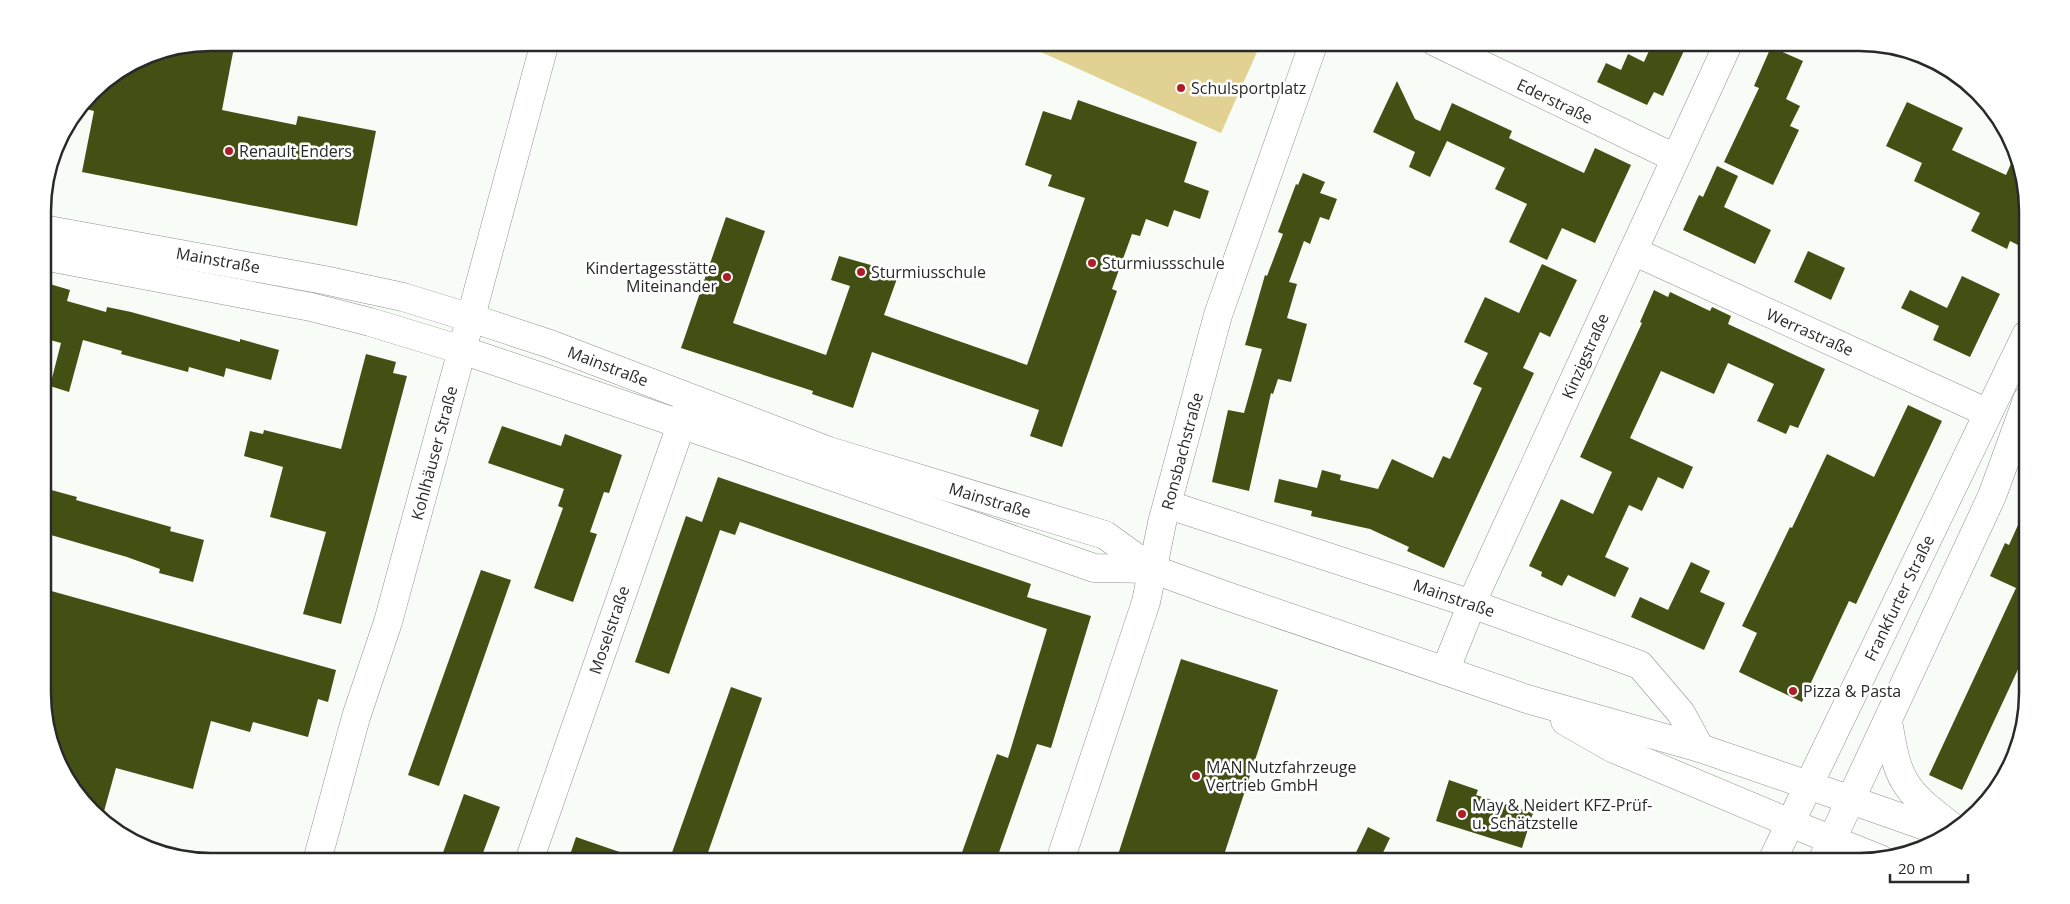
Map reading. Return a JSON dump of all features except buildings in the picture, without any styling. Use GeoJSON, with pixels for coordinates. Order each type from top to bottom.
{"type":"FeatureCollection","features":[{"type":"Feature","properties":{"kind":"main road","name":"Ronsbachstraße"},"geometry":{"type":"LineString","coordinates":[[1063,852],[1146,602],[1162,523],[1218,315],[1311,51]]}},
{"type":"Feature","properties":{"kind":"main road","name":"Ederstraße"},"geometry":{"type":"LineString","coordinates":[[1454,51],[1675,158]]}},
{"type":"Feature","properties":{"kind":"main road","name":"Kinzigstraße"},"geometry":{"type":"LineString","coordinates":[[1445,671],[1472,604],[1725,51]]}},
{"type":"Feature","properties":{"kind":"main road","name":"Kohlhäuser Straße"},"geometry":{"type":"LineString","coordinates":[[319,853],[356,717],[388,622],[542,52]]}},
{"type":"Feature","properties":{"kind":"main road","name":"Mainstraße"},"geometry":{"type":"LineString","coordinates":[[52,231],[324,280],[402,297],[471,318],[550,344],[829,451],[1105,535],[1152,569],[1527,699],[1700,748],[1939,831]]}},
{"type":"Feature","properties":{"kind":"main road","name":"Werrastraße"},"geometry":{"type":"LineString","coordinates":[[1632,251],[1988,413]]}},
{"type":"Feature","properties":{"kind":"main road","name":"Mainstraße"},"geometry":{"type":"LineString","coordinates":[[52,258],[311,307],[370,322],[462,350],[680,424],[1094,568],[1152,569]]}},
{"type":"Feature","properties":{"kind":"main road","name":"Frankfurter Straße"},"geometry":{"type":"LineString","coordinates":[[1776,852],[2019,349]]}},
{"type":"Feature","properties":{"kind":"main road","name":"Moselstraße"},"geometry":{"type":"LineString","coordinates":[[532,853],[690,398]]}},
{"type":"Feature","properties":{"kind":"main road"},"geometry":{"type":"LineString","coordinates":[[1827,850],[1992,496],[2019,422]]}},
{"type":"Feature","properties":{"kind":"main road","name":"Mainstraße"},"geometry":{"type":"LineString","coordinates":[[1168,505],[1419,586],[1640,665],[1682,713],[1700,748]]}},
{"type":"Feature","properties":{"kind":"main road","name":"Mainstraße"},"geometry":{"type":"LineString","coordinates":[[1527,699],[1612,748],[1790,823],[1827,850]]}},
{"type":"Feature","properties":{"kind":"main road"},"geometry":{"type":"LineString","coordinates":[[1888,722],[1897,762],[1905,782],[1923,804],[1949,825]]}},
{"type":"Feature","properties":{"kind":"shaded area","name":"Schulsportplatz"},"geometry":{"type":"Polygon","coordinates":[[[1040,51],[1257,51],[1221,133],[1040,51]]]}},
{"type":"Feature","properties":{"kind":"place","name":"Schulsportplatz"},"geometry":{"type":"Point","coordinates":[1181,88]}},
{"type":"Feature","properties":{"kind":"place","name":"Renault Enders"},"geometry":{"type":"Point","coordinates":[229,151]}},
{"type":"Feature","properties":{"kind":"place","name":"Sturmiussschule"},"geometry":{"type":"Point","coordinates":[1092,263]}},
{"type":"Feature","properties":{"kind":"place","name":"Sturmiusschule"},"geometry":{"type":"Point","coordinates":[861,272]}},
{"type":"Feature","properties":{"kind":"place","name":"Kindertagesstätte Miteinander"},"geometry":{"type":"Point","coordinates":[727,277]}},
{"type":"Feature","properties":{"kind":"place","name":"Pizza & Pasta"},"geometry":{"type":"Point","coordinates":[1793,691]}},
{"type":"Feature","properties":{"kind":"place","name":"MAN Nutzfahrzeuge Vertrieb GmbH"},"geometry":{"type":"Point","coordinates":[1196,776]}},
{"type":"Feature","properties":{"kind":"place","name":"May & Neidert KFZ-Prüf- u. Schätzstelle"},"geometry":{"type":"Point","coordinates":[1462,814]}}]}
